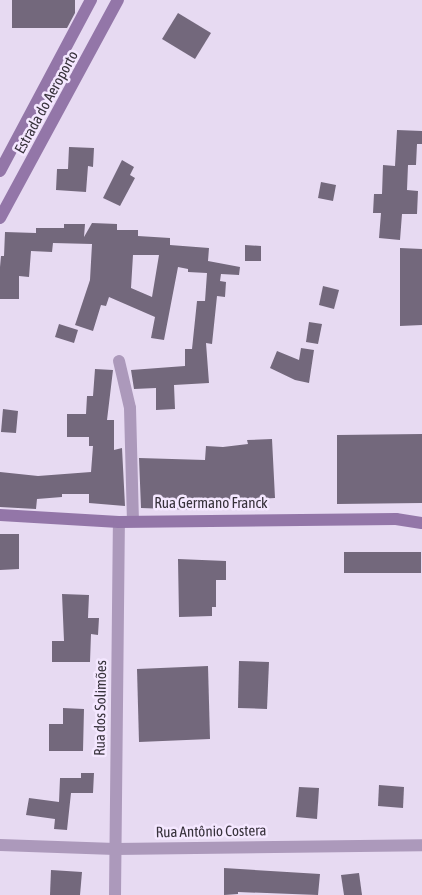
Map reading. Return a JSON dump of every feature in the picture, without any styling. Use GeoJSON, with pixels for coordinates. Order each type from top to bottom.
{"type":"FeatureCollection","features":[{"type":"Feature","properties":{"kind":"main road","name":"Estrada do Aeroporto"},"geometry":{"type":"LineString","coordinates":[[0,171],[91,0]]}},
{"type":"Feature","properties":{"kind":"main road","name":"Estrada do Aeroporto"},"geometry":{"type":"LineString","coordinates":[[0,218],[118,0]]}},
{"type":"Feature","properties":{"kind":"main road","name":"Rua Germano Franck"},"geometry":{"type":"LineString","coordinates":[[0,515],[119,522],[133,519],[396,519],[422,523]]}},
{"type":"Feature","properties":{"kind":"street"},"geometry":{"type":"LineString","coordinates":[[118,361],[130,408],[133,519]]}},
{"type":"Feature","properties":{"kind":"street","name":"Rua dos Solimões"},"geometry":{"type":"LineString","coordinates":[[115,895],[119,522]]}},
{"type":"Feature","properties":{"kind":"street","name":"Rua Antônio Costera"},"geometry":{"type":"LineString","coordinates":[[0,845],[115,849],[422,845]]}},
{"type":"Feature","properties":{"kind":"building"},"geometry":{"type":"Polygon","coordinates":[[[12,0],[75,0],[75,13],[67,28],[12,28],[12,0]]]}},
{"type":"Feature","properties":{"kind":"building"},"geometry":{"type":"Polygon","coordinates":[[[178,13],[211,33],[195,59],[162,39],[178,13]]]}},
{"type":"Feature","properties":{"kind":"building"},"geometry":{"type":"Polygon","coordinates":[[[397,130],[422,131],[422,144],[417,144],[416,165],[408,165],[407,190],[418,191],[417,214],[402,214],[400,240],[379,238],[381,213],[373,213],[374,194],[382,194],[383,165],[395,166],[397,130]]]}},
{"type":"Feature","properties":{"kind":"building"},"geometry":{"type":"Polygon","coordinates":[[[69,147],[94,148],[93,167],[88,166],[86,192],[56,190],[57,169],[68,169],[69,147]]]}},
{"type":"Feature","properties":{"kind":"building"},"geometry":{"type":"Polygon","coordinates":[[[122,160],[134,167],[130,175],[135,178],[120,206],[103,198],[122,160]]]}},
{"type":"Feature","properties":{"kind":"building"},"geometry":{"type":"Polygon","coordinates":[[[321,182],[336,185],[333,201],[318,198],[321,182]]]}},
{"type":"Feature","properties":{"kind":"building"},"geometry":{"type":"Polygon","coordinates":[[[92,223],[117,224],[117,230],[138,230],[138,236],[170,238],[170,245],[209,248],[208,261],[240,267],[239,275],[221,274],[220,281],[226,282],[225,297],[217,296],[212,344],[206,343],[209,383],[174,385],[175,409],[156,410],[156,388],[134,389],[131,370],[185,366],[185,349],[192,349],[197,301],[205,301],[207,273],[188,272],[188,269],[178,267],[164,340],[151,338],[155,317],[109,297],[106,306],[101,305],[93,331],[75,325],[90,280],[92,244],[53,243],[52,252],[31,251],[29,277],[19,276],[19,299],[0,299],[0,267],[1,256],[4,256],[5,232],[36,233],[36,228],[64,228],[64,224],[85,224],[84,237],[92,223]],[[133,255],[131,288],[152,297],[159,255],[133,255]]]}},
{"type":"Feature","properties":{"kind":"building"},"geometry":{"type":"Polygon","coordinates":[[[245,245],[261,246],[261,261],[245,261],[245,245]]]}},
{"type":"Feature","properties":{"kind":"building"},"geometry":{"type":"Polygon","coordinates":[[[400,248],[422,249],[422,325],[400,326],[400,248]]]}},
{"type":"Feature","properties":{"kind":"building"},"geometry":{"type":"Polygon","coordinates":[[[323,286],[339,290],[334,309],[319,305],[323,286]]]}},
{"type":"Feature","properties":{"kind":"building"},"geometry":{"type":"Polygon","coordinates":[[[309,322],[322,324],[318,344],[306,342],[309,322]]]}},
{"type":"Feature","properties":{"kind":"building"},"geometry":{"type":"Polygon","coordinates":[[[59,324],[78,330],[74,343],[55,337],[59,324]]]}},
{"type":"Feature","properties":{"kind":"building"},"geometry":{"type":"Polygon","coordinates":[[[301,348],[314,350],[309,383],[295,380],[270,368],[277,351],[299,360],[301,348]]]}},
{"type":"Feature","properties":{"kind":"building"},"geometry":{"type":"Polygon","coordinates":[[[95,369],[113,370],[107,420],[114,420],[114,450],[122,448],[125,506],[89,503],[89,494],[62,494],[62,497],[37,499],[36,509],[0,507],[0,472],[38,476],[91,472],[93,446],[89,446],[89,437],[67,437],[67,414],[86,414],[87,396],[93,396],[95,369]]]}},
{"type":"Feature","properties":{"kind":"building"},"geometry":{"type":"Polygon","coordinates":[[[3,409],[18,411],[16,433],[1,432],[3,409]]]}},
{"type":"Feature","properties":{"kind":"building"},"geometry":{"type":"Polygon","coordinates":[[[422,434],[422,503],[337,504],[337,435],[422,434]]]}},
{"type":"Feature","properties":{"kind":"building"},"geometry":{"type":"Polygon","coordinates":[[[272,439],[275,498],[197,503],[197,510],[141,508],[139,458],[205,460],[206,446],[223,447],[248,444],[247,440],[272,439]]]}},
{"type":"Feature","properties":{"kind":"building"},"geometry":{"type":"Polygon","coordinates":[[[0,534],[19,534],[19,569],[0,570],[0,534]]]}},
{"type":"Feature","properties":{"kind":"building"},"geometry":{"type":"Polygon","coordinates":[[[344,552],[421,552],[421,573],[344,573],[344,552]]]}},
{"type":"Feature","properties":{"kind":"building"},"geometry":{"type":"Polygon","coordinates":[[[178,559],[226,561],[226,580],[216,580],[216,607],[212,607],[212,616],[179,617],[178,559]]]}},
{"type":"Feature","properties":{"kind":"building"},"geometry":{"type":"Polygon","coordinates":[[[62,594],[89,595],[88,618],[99,618],[98,635],[91,634],[90,662],[52,662],[52,641],[64,641],[62,594]]]}},
{"type":"Feature","properties":{"kind":"building"},"geometry":{"type":"Polygon","coordinates":[[[239,661],[269,662],[267,709],[238,708],[239,661]]]}},
{"type":"Feature","properties":{"kind":"building"},"geometry":{"type":"Polygon","coordinates":[[[208,666],[210,739],[139,742],[137,669],[208,666]]]}},
{"type":"Feature","properties":{"kind":"building"},"geometry":{"type":"Polygon","coordinates":[[[63,708],[84,709],[83,751],[49,751],[49,724],[63,724],[63,708]]]}},
{"type":"Feature","properties":{"kind":"building"},"geometry":{"type":"Polygon","coordinates":[[[81,773],[94,773],[93,793],[71,793],[67,830],[54,829],[55,819],[26,815],[29,798],[59,802],[60,778],[81,778],[81,773]]]}},
{"type":"Feature","properties":{"kind":"building"},"geometry":{"type":"Polygon","coordinates":[[[379,785],[404,787],[403,808],[378,806],[379,785]]]}},
{"type":"Feature","properties":{"kind":"building"},"geometry":{"type":"Polygon","coordinates":[[[299,787],[319,788],[317,819],[296,817],[299,787]]]}},
{"type":"Feature","properties":{"kind":"building"},"geometry":{"type":"Polygon","coordinates":[[[224,868],[320,874],[318,895],[238,892],[238,894],[224,895],[224,868]]]}},
{"type":"Feature","properties":{"kind":"building"},"geometry":{"type":"Polygon","coordinates":[[[51,870],[82,872],[80,895],[50,895],[51,870]]]}},
{"type":"Feature","properties":{"kind":"building"},"geometry":{"type":"Polygon","coordinates":[[[359,873],[362,895],[344,895],[341,875],[359,873]]]}}]}
